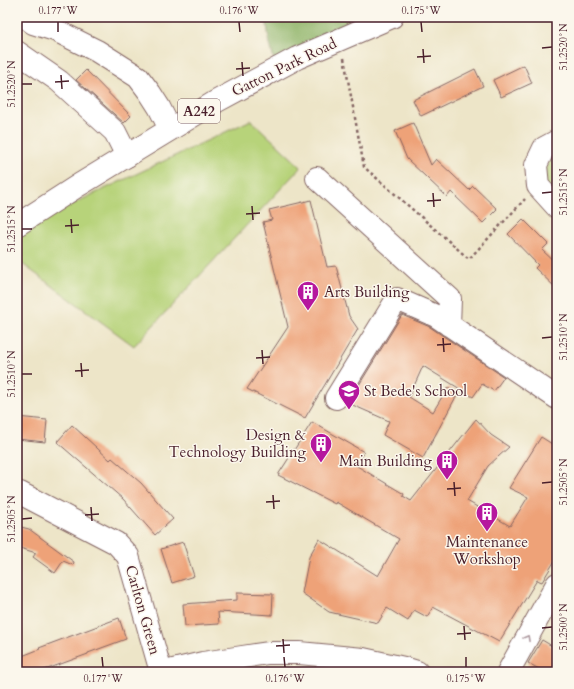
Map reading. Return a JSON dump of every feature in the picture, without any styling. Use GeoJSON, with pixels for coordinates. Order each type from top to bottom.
{"type":"FeatureCollection","features":[{"type":"Feature","properties":{"kind":"street"},"geometry":{"type":"LineString","coordinates":[[26,17],[33,23],[55,30],[97,51],[138,77],[159,107],[170,129]]}},
{"type":"Feature","properties":{"kind":"street","name":"Gatton Park Road"},"geometry":{"type":"LineString","coordinates":[[17,226],[79,185],[217,101],[297,58],[392,17]]}},
{"type":"Feature","properties":{"kind":"street"},"geometry":{"type":"LineString","coordinates":[[17,52],[59,81],[116,132],[127,156]]}},
{"type":"Feature","properties":{"kind":"street"},"geometry":{"type":"LineString","coordinates":[[557,141],[544,148],[536,165],[538,186],[557,207]]}},
{"type":"Feature","properties":{"kind":"street"},"geometry":{"type":"LineString","coordinates":[[317,178],[450,299],[449,325]]}},
{"type":"Feature","properties":{"kind":"street"},"geometry":{"type":"LineString","coordinates":[[336,398],[397,299],[436,316],[557,398]]}},
{"type":"Feature","properties":{"kind":"street","name":"Carlton Green"},"geometry":{"type":"LineString","coordinates":[[17,493],[116,543],[128,556],[161,672]]}},
{"type":"Feature","properties":{"kind":"street"},"geometry":{"type":"LineString","coordinates":[[508,672],[557,584]]}},
{"type":"Feature","properties":{"kind":"street"},"geometry":{"type":"LineString","coordinates":[[165,672],[203,663],[268,653],[299,653],[363,659],[418,672]]}},
{"type":"Feature","properties":{"kind":"path"},"geometry":{"type":"LineString","coordinates":[[340,40],[364,167],[469,259],[538,186]]}},
{"type":"Feature","properties":{"kind":"green space"},"geometry":{"type":"Polygon","coordinates":[[[266,17],[392,17],[276,69],[269,40],[266,17]]]}},
{"type":"Feature","properties":{"kind":"green space"},"geometry":{"type":"Polygon","coordinates":[[[251,120],[301,167],[134,346],[17,260],[17,230],[251,120]]]}},
{"type":"Feature","properties":{"kind":"green space"},"geometry":{"type":"Polygon","coordinates":[[[557,142],[557,206],[538,186],[557,142]]]}},
{"type":"Feature","properties":{"kind":"building"},"geometry":{"type":"Polygon","coordinates":[[[524,65],[532,83],[501,97],[493,80],[524,65]]]}},
{"type":"Feature","properties":{"kind":"building"},"geometry":{"type":"Polygon","coordinates":[[[475,69],[483,86],[421,116],[413,100],[475,69]]]}},
{"type":"Feature","properties":{"kind":"building"},"geometry":{"type":"Polygon","coordinates":[[[86,70],[131,116],[124,123],[76,80],[86,70]]]}},
{"type":"Feature","properties":{"kind":"building"},"geometry":{"type":"Polygon","coordinates":[[[413,123],[431,165],[436,159],[469,190],[473,186],[497,209],[483,223],[451,192],[447,197],[407,159],[395,131],[413,123]]]}},
{"type":"Feature","properties":{"kind":"building","name":"Arts Building"},"geometry":{"type":"Polygon","coordinates":[[[311,200],[327,267],[336,266],[349,316],[358,329],[305,418],[247,389],[288,327],[263,222],[272,220],[269,210],[311,200]]]}},
{"type":"Feature","properties":{"kind":"building"},"geometry":{"type":"Polygon","coordinates":[[[523,219],[548,244],[542,250],[557,264],[557,289],[535,268],[538,265],[508,234],[523,219]]]}},
{"type":"Feature","properties":{"kind":"building"},"geometry":{"type":"Polygon","coordinates":[[[402,315],[430,327],[504,377],[494,391],[482,384],[473,397],[423,366],[409,397],[433,412],[448,387],[458,393],[423,458],[383,435],[389,421],[348,403],[402,315]]]}},
{"type":"Feature","properties":{"kind":"building"},"geometry":{"type":"Polygon","coordinates":[[[17,417],[47,420],[45,442],[17,439],[17,417]]]}},
{"type":"Feature","properties":{"kind":"building","name":"Main Building"},"geometry":{"type":"Polygon","coordinates":[[[476,419],[491,435],[509,447],[488,466],[467,501],[510,526],[528,497],[509,488],[541,437],[557,447],[557,557],[542,582],[537,580],[499,642],[433,607],[427,617],[414,610],[408,621],[387,608],[378,623],[329,612],[302,593],[309,557],[319,539],[378,576],[399,539],[336,502],[335,504],[278,475],[312,422],[364,452],[357,466],[404,494],[403,496],[411,501],[476,419]]]}},
{"type":"Feature","properties":{"kind":"building"},"geometry":{"type":"Polygon","coordinates":[[[72,425],[110,460],[112,458],[141,483],[173,519],[155,535],[123,499],[57,442],[72,425]]]}},
{"type":"Feature","properties":{"kind":"building"},"geometry":{"type":"Polygon","coordinates":[[[17,526],[29,529],[74,562],[73,565],[63,561],[55,573],[33,557],[36,553],[17,547],[17,526]]]}},
{"type":"Feature","properties":{"kind":"building"},"geometry":{"type":"Polygon","coordinates":[[[183,542],[194,576],[172,583],[161,549],[183,542]]]}},
{"type":"Feature","properties":{"kind":"building"},"geometry":{"type":"Polygon","coordinates":[[[237,593],[273,594],[272,615],[218,612],[219,624],[185,626],[183,604],[237,600],[237,593]]]}},
{"type":"Feature","properties":{"kind":"building"},"geometry":{"type":"Polygon","coordinates":[[[119,618],[126,639],[39,672],[17,672],[17,658],[40,649],[39,648],[119,618]]]}},
{"type":"Feature","properties":{"kind":"building"},"geometry":{"type":"Polygon","coordinates":[[[542,640],[557,649],[557,672],[545,672],[528,663],[542,640]]]}},
{"type":"Feature","properties":{"kind":"place","name":"Arts Building"},"geometry":{"type":"Point","coordinates":[308,312]}},
{"type":"Feature","properties":{"kind":"place","name":"St Bede's School"},"geometry":{"type":"Point","coordinates":[349,410]}},
{"type":"Feature","properties":{"kind":"place","name":"Design & Technology Building"},"geometry":{"type":"Point","coordinates":[321,464]}},
{"type":"Feature","properties":{"kind":"place","name":"Main Building"},"geometry":{"type":"Point","coordinates":[447,480]}},
{"type":"Feature","properties":{"kind":"place","name":"Maintenance Workshop"},"geometry":{"type":"Point","coordinates":[487,532]}}]}
